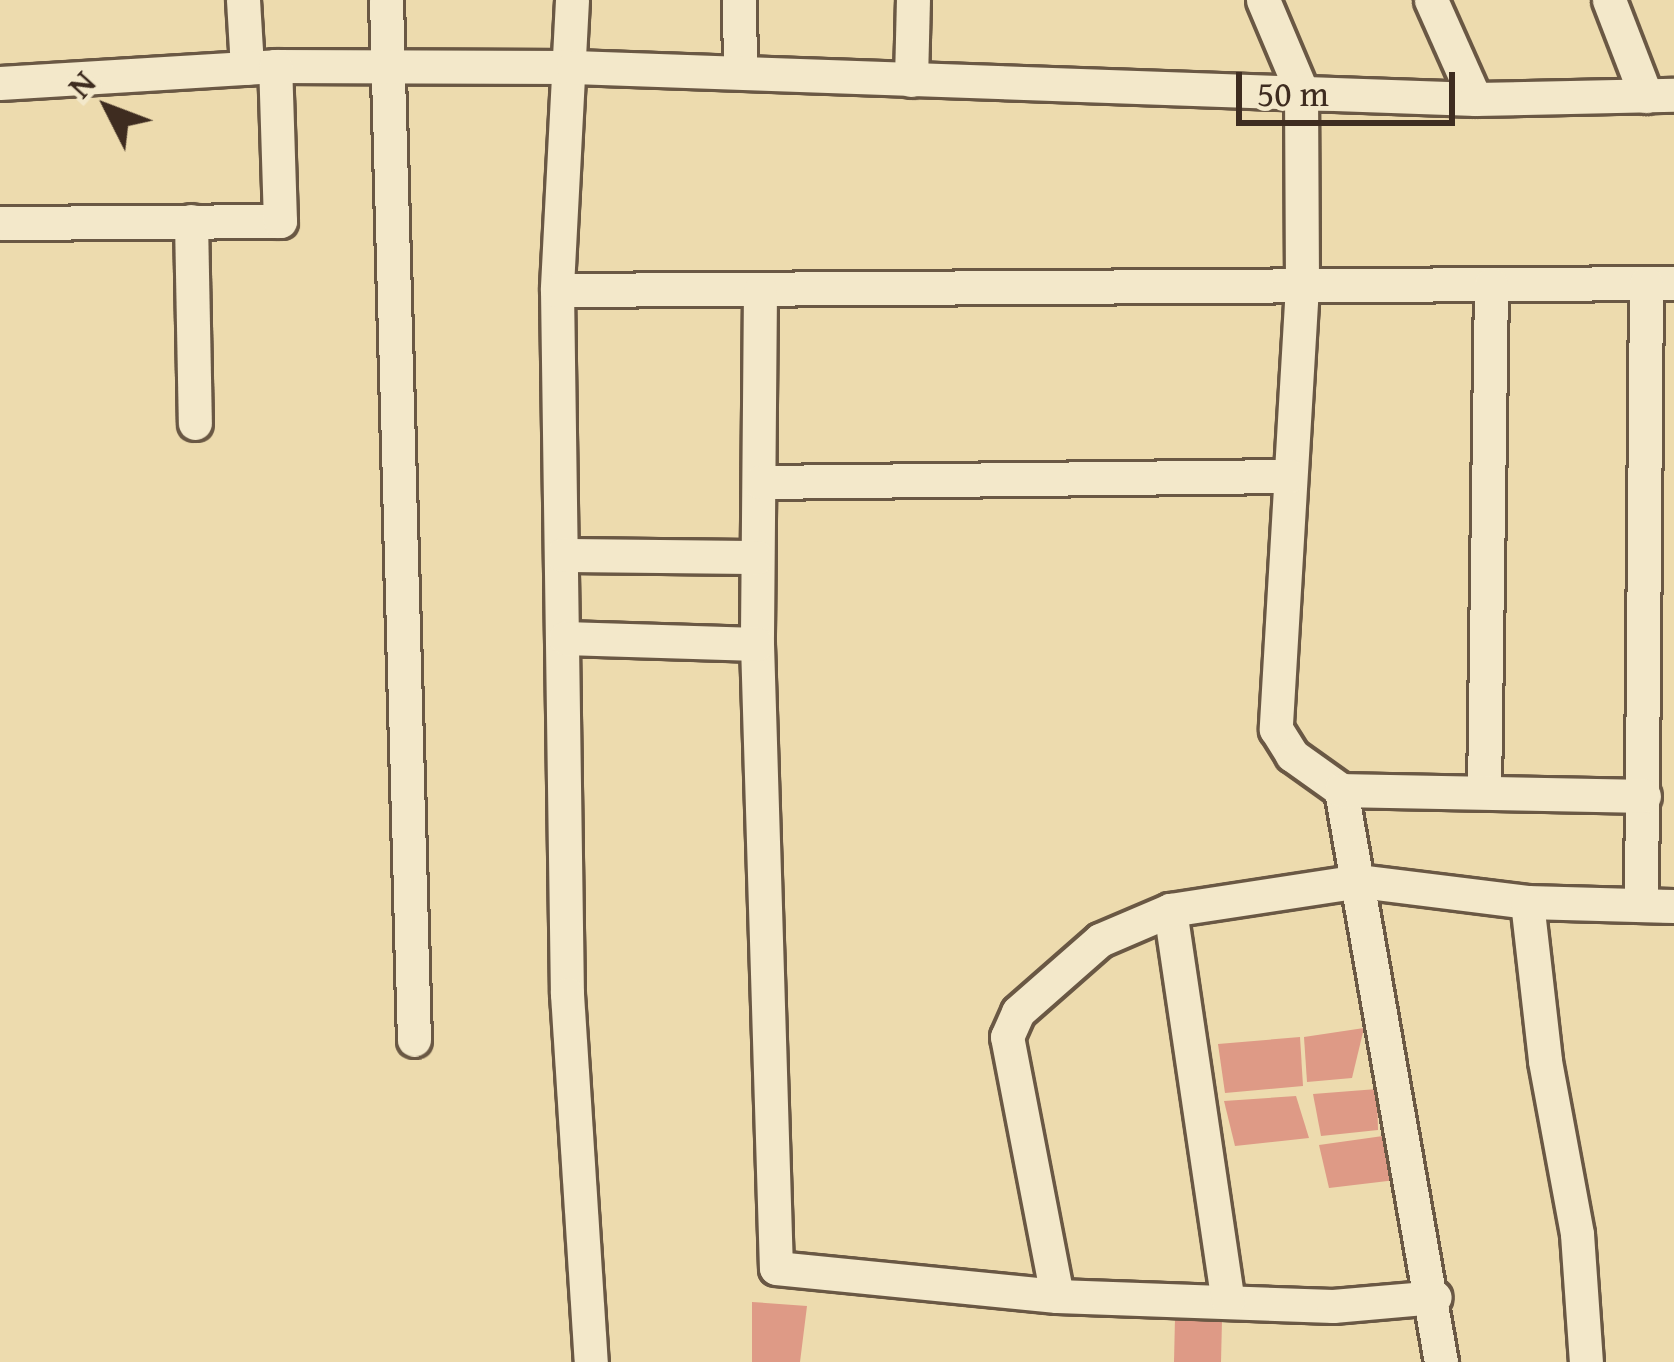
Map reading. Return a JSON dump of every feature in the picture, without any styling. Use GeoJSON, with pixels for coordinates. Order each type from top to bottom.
{"type":"FeatureCollection","features":[{"type":"Feature","properties":{"kind":"street"},"geometry":{"type":"LineString","coordinates":[[0,223],[280,221],[261,67],[244,0]]}},
{"type":"Feature","properties":{"kind":"street"},"geometry":{"type":"LineString","coordinates":[[386,0],[414,1040]]}},
{"type":"Feature","properties":{"kind":"street"},"geometry":{"type":"LineString","coordinates":[[572,0],[573,67],[557,290],[567,994],[591,1362]]}},
{"type":"Feature","properties":{"kind":"street"},"geometry":{"type":"LineString","coordinates":[[739,0],[740,69]]}},
{"type":"Feature","properties":{"kind":"street"},"geometry":{"type":"LineString","coordinates":[[911,80],[913,0]]}},
{"type":"Feature","properties":{"kind":"street"},"geometry":{"type":"LineString","coordinates":[[1263,0],[1301,90],[1303,286],[1276,728],[1292,755],[1341,790],[1644,796]]}},
{"type":"Feature","properties":{"kind":"street"},"geometry":{"type":"LineString","coordinates":[[1431,0],[1475,99]]}},
{"type":"Feature","properties":{"kind":"street"},"geometry":{"type":"LineString","coordinates":[[0,83],[261,67],[386,73],[573,67],[740,69],[911,80],[1475,99],[1660,95],[1609,0]]}},
{"type":"Feature","properties":{"kind":"street"},"geometry":{"type":"LineString","coordinates":[[190,221],[195,423]]}},
{"type":"Feature","properties":{"kind":"street"},"geometry":{"type":"LineString","coordinates":[[557,290],[1660,283],[1644,796],[1658,905],[1527,902],[1359,881],[1170,910],[1087,950],[1010,1028],[1057,1296]]}},
{"type":"Feature","properties":{"kind":"street"},"geometry":{"type":"LineString","coordinates":[[1484,792],[1491,284]]}},
{"type":"Feature","properties":{"kind":"street"},"geometry":{"type":"LineString","coordinates":[[760,290],[757,644],[776,1268],[1057,1296],[1333,1306],[1435,1297]]}},
{"type":"Feature","properties":{"kind":"street"},"geometry":{"type":"LineString","coordinates":[[760,482],[1290,476]]}},
{"type":"Feature","properties":{"kind":"street"},"geometry":{"type":"LineString","coordinates":[[562,555],[757,557]]}},
{"type":"Feature","properties":{"kind":"street"},"geometry":{"type":"LineString","coordinates":[[565,638],[757,644]]}},
{"type":"Feature","properties":{"kind":"street"},"geometry":{"type":"LineString","coordinates":[[1341,790],[1435,1297],[1441,1362]]}},
{"type":"Feature","properties":{"kind":"street"},"geometry":{"type":"LineString","coordinates":[[1527,902],[1545,1061],[1577,1234],[1586,1362]]}},
{"type":"Feature","properties":{"kind":"street"},"geometry":{"type":"LineString","coordinates":[[1170,910],[1228,1301]]}},
{"type":"Feature","properties":{"kind":"building"},"geometry":{"type":"Polygon","coordinates":[[[1364,1028],[1352,1078],[1307,1082],[1304,1037],[1364,1028]]]}},
{"type":"Feature","properties":{"kind":"building"},"geometry":{"type":"Polygon","coordinates":[[[1300,1037],[1303,1086],[1225,1093],[1218,1044],[1300,1037]]]}},
{"type":"Feature","properties":{"kind":"building"},"geometry":{"type":"Polygon","coordinates":[[[1377,1089],[1378,1130],[1321,1136],[1313,1094],[1377,1089]]]}},
{"type":"Feature","properties":{"kind":"building"},"geometry":{"type":"Polygon","coordinates":[[[1296,1096],[1309,1138],[1235,1146],[1224,1101],[1296,1096]]]}},
{"type":"Feature","properties":{"kind":"building"},"geometry":{"type":"Polygon","coordinates":[[[1390,1135],[1396,1180],[1329,1188],[1319,1145],[1390,1135]]]}},
{"type":"Feature","properties":{"kind":"building"},"geometry":{"type":"Polygon","coordinates":[[[752,1302],[807,1306],[800,1362],[752,1362],[752,1302]]]}},
{"type":"Feature","properties":{"kind":"building"},"geometry":{"type":"Polygon","coordinates":[[[1175,1318],[1222,1320],[1221,1362],[1174,1362],[1175,1318]]]}}]}
